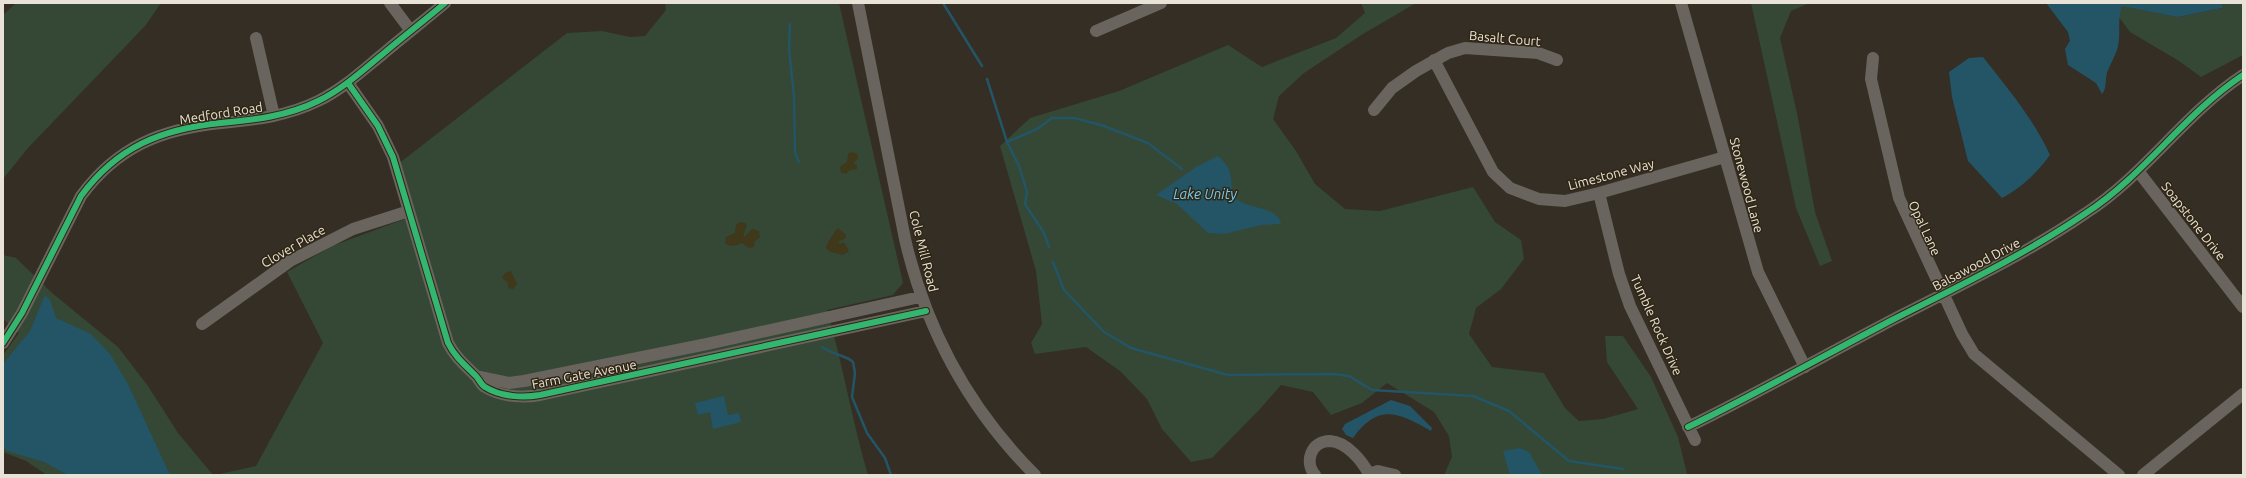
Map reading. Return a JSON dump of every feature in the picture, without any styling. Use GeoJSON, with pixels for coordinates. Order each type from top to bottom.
{"type":"FeatureCollection","features":[{"type":"Feature","properties":{"kind":"street"},"geometry":{"type":"LineString","coordinates":[[390,3],[411,31]]}},
{"type":"Feature","properties":{"kind":"street","name":"Medford Road"},"geometry":{"type":"LineString","coordinates":[[3,343],[22,314],[81,196],[93,179],[110,163],[139,144],[154,137],[219,123],[274,116],[318,101],[348,82],[445,3]]}},
{"type":"Feature","properties":{"kind":"street","name":"Cole Mill Road"},"geometry":{"type":"LineString","coordinates":[[858,3],[905,239],[920,297],[944,352],[970,397],[995,430],[1035,475]]}},
{"type":"Feature","properties":{"kind":"street"},"geometry":{"type":"LineString","coordinates":[[1096,31],[1160,3]]}},
{"type":"Feature","properties":{"kind":"street","name":"Stonewood Lane"},"geometry":{"type":"LineString","coordinates":[[1681,3],[1696,61],[1758,272],[1804,367]]}},
{"type":"Feature","properties":{"kind":"street"},"geometry":{"type":"LineString","coordinates":[[256,38],[274,116]]}},
{"type":"Feature","properties":{"kind":"street","name":"Basalt Court"},"geometry":{"type":"LineString","coordinates":[[1374,110],[1392,88],[1434,60],[1465,48],[1538,53],[1557,60]]}},
{"type":"Feature","properties":{"kind":"street","name":"Opal Lane"},"geometry":{"type":"LineString","coordinates":[[1873,58],[1871,79],[1899,198],[1943,294],[1974,354],[2119,475]]}},
{"type":"Feature","properties":{"kind":"street","name":"Limestone Way"},"geometry":{"type":"LineString","coordinates":[[1434,60],[1493,172],[1510,188],[1539,199],[1565,201],[1599,193],[1725,157]]}},
{"type":"Feature","properties":{"kind":"street","name":"Balsawood Drive"},"geometry":{"type":"LineString","coordinates":[[1688,427],[1778,383],[1804,367],[1943,294],[2086,214],[2117,191],[2183,127],[2241,81]]}},
{"type":"Feature","properties":{"kind":"street","name":"Farm Gate Avenue"},"geometry":{"type":"LineString","coordinates":[[348,82],[388,143],[445,338],[457,358],[476,376],[484,387],[512,395],[532,396],[926,311]]}},
{"type":"Feature","properties":{"kind":"street","name":"Soapstone Drive"},"geometry":{"type":"LineString","coordinates":[[2138,171],[2243,307]]}},
{"type":"Feature","properties":{"kind":"street","name":"Tumble Rock Drive"},"geometry":{"type":"LineString","coordinates":[[1599,193],[1619,274],[1630,306],[1695,440]]}},
{"type":"Feature","properties":{"kind":"street","name":"Clover Place"},"geometry":{"type":"LineString","coordinates":[[202,324],[265,278],[297,257],[353,229],[409,211]]}},
{"type":"Feature","properties":{"kind":"street","name":"Farm Gate Avenue"},"geometry":{"type":"LineString","coordinates":[[476,376],[508,383],[524,381],[707,344],[920,297]]}},
{"type":"Feature","properties":{"kind":"street"},"geometry":{"type":"LineString","coordinates":[[2143,475],[2243,394]]}},
{"type":"Feature","properties":{"kind":"street"},"geometry":{"type":"LineString","coordinates":[[1315,475],[1309,461],[1312,451],[1323,442],[1330,441],[1338,443],[1361,459],[1369,474],[1378,471],[1395,475]]}},
{"type":"Feature","properties":{"kind":"green space"},"geometry":{"type":"Polygon","coordinates":[[[16,3],[161,3],[145,26],[28,148],[3,179],[3,15],[16,3]]]}},
{"type":"Feature","properties":{"kind":"green space"},"geometry":{"type":"Polygon","coordinates":[[[665,3],[839,3],[903,283],[893,295],[827,310],[868,475],[215,475],[256,466],[323,343],[287,272],[332,246],[413,216],[398,164],[567,33],[602,31],[630,37],[645,36],[666,10],[665,3]]]}},
{"type":"Feature","properties":{"kind":"green space"},"geometry":{"type":"Polygon","coordinates":[[[1361,3],[1416,3],[1363,34],[1304,73],[1279,96],[1273,119],[1296,151],[1315,184],[1345,209],[1380,211],[1473,187],[1495,222],[1521,240],[1524,259],[1501,289],[1476,308],[1469,334],[1492,367],[1544,373],[1565,408],[1579,421],[1603,419],[1638,409],[1607,362],[1605,336],[1623,336],[1651,377],[1678,437],[1687,474],[1444,475],[1452,457],[1449,436],[1434,412],[1387,383],[1362,403],[1331,415],[1313,392],[1281,385],[1212,458],[1191,462],[1162,429],[1147,399],[1120,371],[1086,347],[1035,354],[1031,343],[1042,324],[1036,271],[1000,146],[1030,118],[1119,91],[1228,45],[1262,67],[1336,38],[1365,13],[1361,3]]]}},
{"type":"Feature","properties":{"kind":"green space"},"geometry":{"type":"Polygon","coordinates":[[[1751,3],[1810,3],[1791,11],[1780,38],[1797,113],[1815,212],[1832,261],[1820,266],[1796,208],[1751,3]]]}},
{"type":"Feature","properties":{"kind":"green space"},"geometry":{"type":"Polygon","coordinates":[[[2222,3],[2243,3],[2243,55],[2201,77],[2179,61],[2130,32],[2118,16],[2122,5],[2178,17],[2222,8],[2222,3]]]}},
{"type":"Feature","properties":{"kind":"green space"},"geometry":{"type":"Polygon","coordinates":[[[3,255],[16,258],[51,292],[118,347],[148,386],[178,433],[213,475],[47,475],[26,461],[3,452],[3,355],[19,333],[3,319],[3,255]]]}},
{"type":"Feature","properties":{"kind":"sand"},"geometry":{"type":"Polygon","coordinates":[[[851,152],[858,154],[858,159],[853,163],[857,165],[857,169],[850,170],[846,174],[841,173],[840,167],[847,162],[848,154],[851,152]]]}},
{"type":"Feature","properties":{"kind":"sand"},"geometry":{"type":"Polygon","coordinates":[[[740,222],[747,225],[743,236],[745,236],[752,229],[759,231],[760,237],[755,241],[754,247],[749,248],[742,243],[733,246],[725,243],[726,237],[735,233],[736,225],[740,222]]]}},
{"type":"Feature","properties":{"kind":"sand"},"geometry":{"type":"Polygon","coordinates":[[[838,228],[846,235],[846,238],[838,242],[840,244],[844,242],[849,251],[843,255],[830,252],[826,248],[831,237],[838,228]]]}},
{"type":"Feature","properties":{"kind":"sand"},"geometry":{"type":"Polygon","coordinates":[[[511,271],[517,284],[513,289],[508,288],[508,283],[502,278],[505,273],[511,271]]]}},
{"type":"Feature","properties":{"kind":"water"},"geometry":{"type":"Polygon","coordinates":[[[2046,3],[2222,3],[2222,8],[2178,17],[2122,6],[2118,46],[2107,73],[2104,92],[2102,94],[2096,83],[2068,65],[2065,49],[2070,41],[2068,32],[2046,3]]]}},
{"type":"Feature","properties":{"kind":"water"},"geometry":{"type":"Polygon","coordinates":[[[1983,57],[2028,116],[2050,155],[2028,180],[2002,198],[1968,161],[1952,97],[1949,72],[1969,58],[1983,57]]]}},
{"type":"Feature","properties":{"kind":"water","name":"Lake Unity"},"geometry":{"type":"Polygon","coordinates":[[[1218,156],[1229,170],[1233,192],[1236,198],[1244,204],[1270,211],[1279,218],[1281,224],[1261,225],[1224,234],[1208,233],[1177,204],[1156,195],[1196,167],[1218,156]]]}},
{"type":"Feature","properties":{"kind":"water"},"geometry":{"type":"Polygon","coordinates":[[[45,295],[50,300],[56,318],[91,334],[110,354],[128,384],[170,475],[68,475],[44,462],[7,451],[3,447],[3,364],[30,331],[45,295]]]}},
{"type":"Feature","properties":{"kind":"water"},"geometry":{"type":"Polygon","coordinates":[[[724,396],[728,415],[739,413],[741,422],[713,429],[710,412],[698,415],[695,403],[724,396]]]}},
{"type":"Feature","properties":{"kind":"water"},"geometry":{"type":"Polygon","coordinates":[[[1391,400],[1410,406],[1432,428],[1431,431],[1408,419],[1389,414],[1380,415],[1371,419],[1353,438],[1346,435],[1342,429],[1345,424],[1391,400]]]}},
{"type":"Feature","properties":{"kind":"water"},"geometry":{"type":"Polygon","coordinates":[[[1520,448],[1529,452],[1542,475],[1510,475],[1503,451],[1520,448]]]}},
{"type":"Feature","properties":{"kind":"waterway"},"geometry":{"type":"LineString","coordinates":[[943,3],[982,66]]}},
{"type":"Feature","properties":{"kind":"waterway"},"geometry":{"type":"LineString","coordinates":[[790,24],[789,50],[794,96],[795,153],[799,162]]}},
{"type":"Feature","properties":{"kind":"waterway"},"geometry":{"type":"LineString","coordinates":[[987,79],[1007,142],[1019,166],[1027,192],[1025,204],[1044,233],[1049,247]]}},
{"type":"Feature","properties":{"kind":"waterway"},"geometry":{"type":"LineString","coordinates":[[1007,142],[1037,129],[1052,118],[1074,118],[1101,125],[1148,143],[1182,169]]}},
{"type":"Feature","properties":{"kind":"waterway"},"geometry":{"type":"LineString","coordinates":[[1053,262],[1064,290],[1104,332],[1131,348],[1228,375],[1333,374],[1349,376],[1372,390],[1473,396],[1509,411],[1569,461],[1623,469]]}},
{"type":"Feature","properties":{"kind":"waterway"},"geometry":{"type":"LineString","coordinates":[[822,347],[853,362],[855,373],[852,397],[867,433],[885,458],[891,475]]}},
{"type":"Feature","properties":{"kind":"cycle path"},"geometry":{"type":"LineString","coordinates":[[3,343],[22,313],[81,196],[95,179],[125,153],[142,143],[179,130],[283,114],[318,101],[336,91],[352,79],[445,3]]}},
{"type":"Feature","properties":{"kind":"cycle path"},"geometry":{"type":"LineString","coordinates":[[1688,427],[1992,269],[2063,228],[2107,198],[2127,181],[2202,108],[2243,75]]}},
{"type":"Feature","properties":{"kind":"cycle path"},"geometry":{"type":"LineString","coordinates":[[348,83],[378,126],[393,157],[448,343],[457,357],[476,376],[482,385],[498,393],[512,396],[540,395],[926,311]]}}]}
